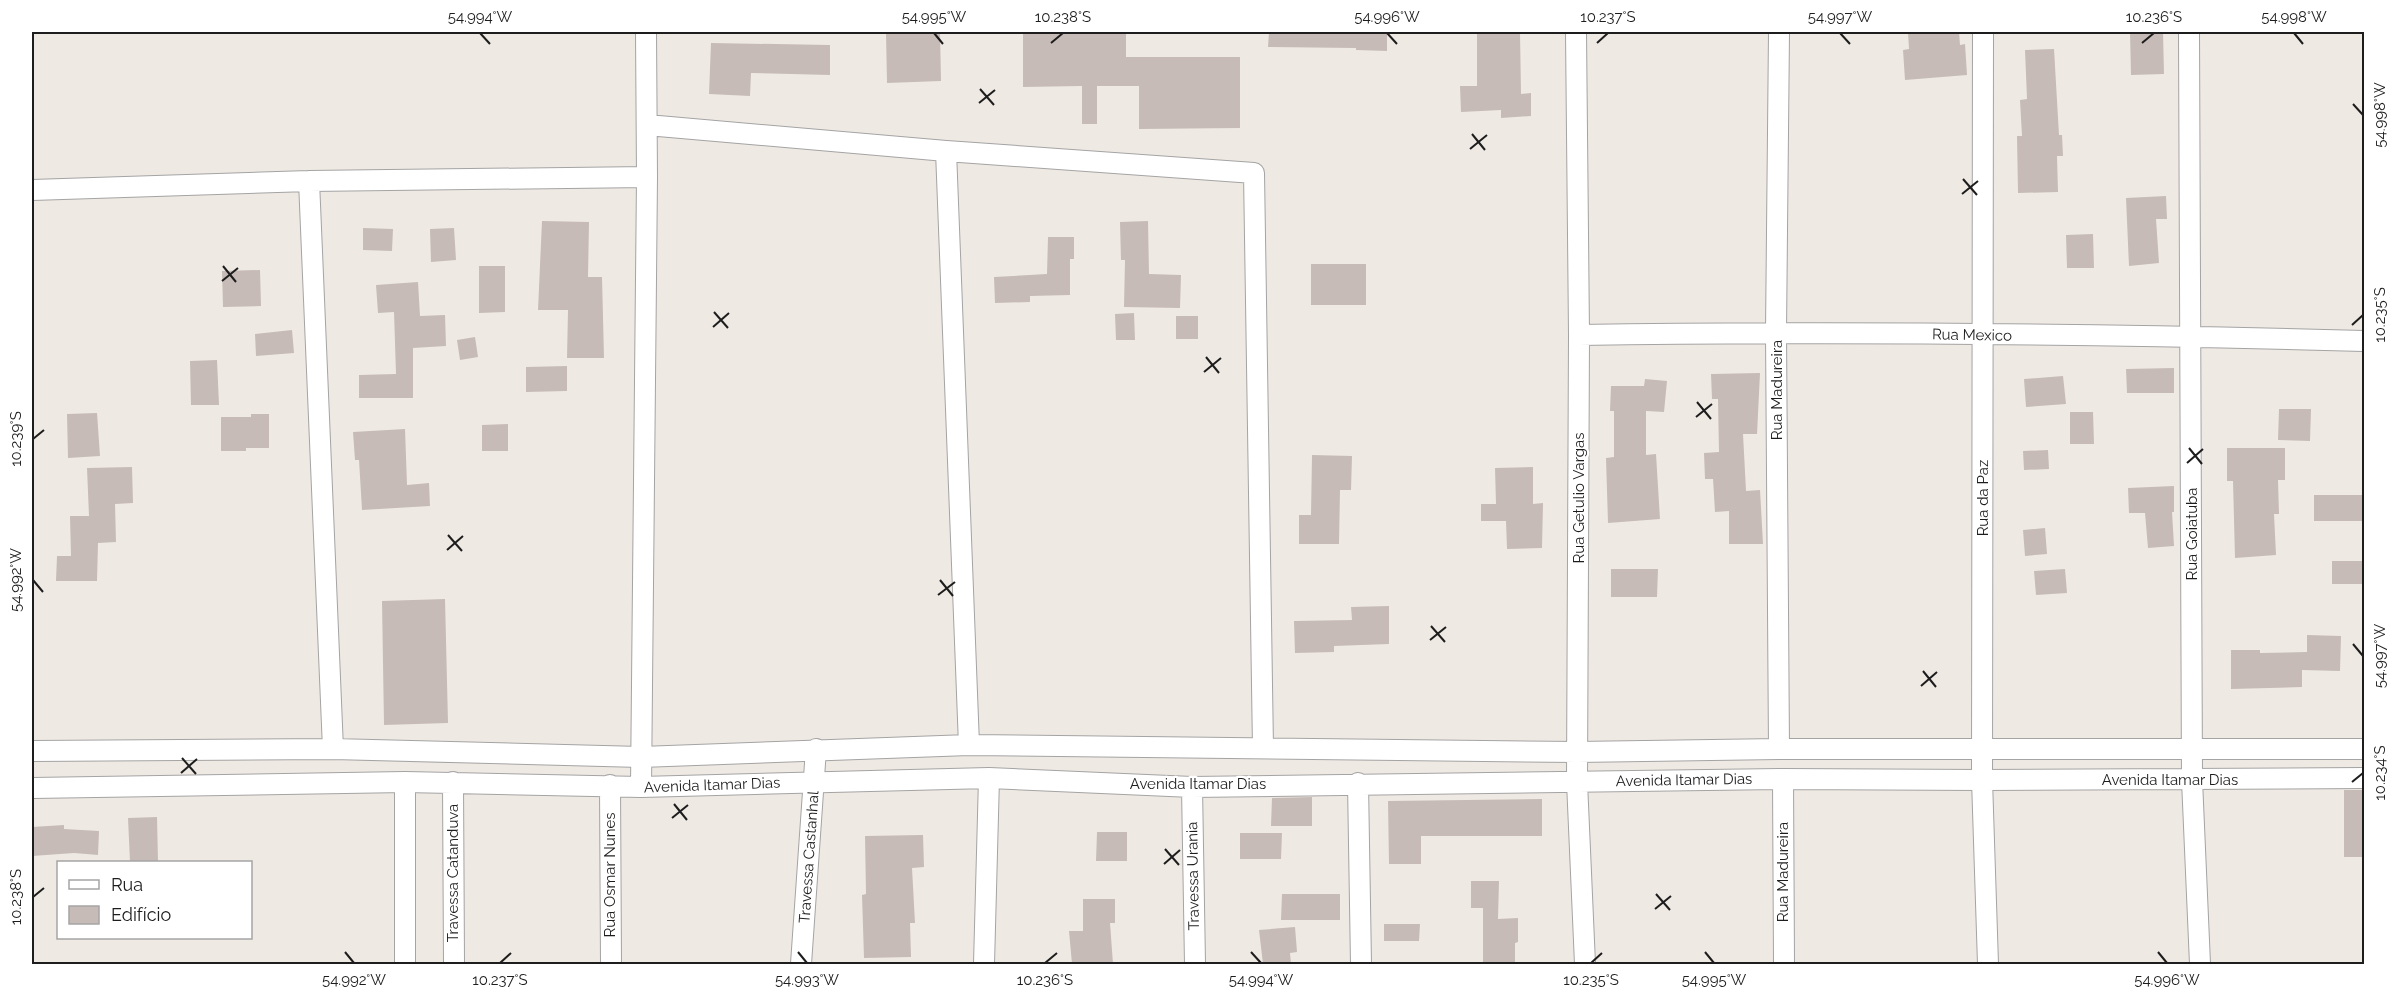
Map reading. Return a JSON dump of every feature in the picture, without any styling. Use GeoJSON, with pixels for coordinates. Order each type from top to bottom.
{"type":"FeatureCollection","features":[{"type":"Feature","properties":{"kind":"street"},"geometry":{"type":"LineString","coordinates":[[641,787],[647,177],[646,32]]}},
{"type":"Feature","properties":{"kind":"street","name":"Rua Getulio Vargas"},"geometry":{"type":"LineString","coordinates":[[1576,32],[1580,335],[1577,782],[1585,964]]}},
{"type":"Feature","properties":{"kind":"street","name":"Rua Madureira"},"geometry":{"type":"LineString","coordinates":[[1779,32],[1776,332],[1779,750]]}},
{"type":"Feature","properties":{"kind":"street","name":"Rua da Paz"},"geometry":{"type":"LineString","coordinates":[[1983,32],[1982,780],[1988,964]]}},
{"type":"Feature","properties":{"kind":"street","name":"Rua Goiatuba"},"geometry":{"type":"LineString","coordinates":[[2189,32],[2192,780],[2200,964]]}},
{"type":"Feature","properties":{"kind":"street"},"geometry":{"type":"LineString","coordinates":[[647,125],[946,151],[1254,173],[1263,748]]}},
{"type":"Feature","properties":{"kind":"street"},"geometry":{"type":"LineString","coordinates":[[946,151],[969,745]]}},
{"type":"Feature","properties":{"kind":"street"},"geometry":{"type":"LineString","coordinates":[[32,190],[309,182],[647,177]]}},
{"type":"Feature","properties":{"kind":"street"},"geometry":{"type":"LineString","coordinates":[[309,182],[333,749]]}},
{"type":"Feature","properties":{"kind":"street","name":"Rua Mexico"},"geometry":{"type":"LineString","coordinates":[[1580,335],[1776,332],[2192,336],[2364,341]]}},
{"type":"Feature","properties":{"kind":"street","name":"Avenida Itamar Dias"},"geometry":{"type":"LineString","coordinates":[[32,751],[333,749],[641,757],[969,745],[1577,752],[2364,749]]}},
{"type":"Feature","properties":{"kind":"street","name":"Travessa Castanhal"},"geometry":{"type":"LineString","coordinates":[[801,964],[816,749]]}},
{"type":"Feature","properties":{"kind":"street"},"geometry":{"type":"LineString","coordinates":[[984,964],[989,778]]}},
{"type":"Feature","properties":{"kind":"street","name":"Avenida Itamar Dias"},"geometry":{"type":"LineString","coordinates":[[32,788],[405,782],[641,787],[989,778],[1192,787],[1783,779],[2364,778]]}},
{"type":"Feature","properties":{"kind":"street","name":"Rua Madureira"},"geometry":{"type":"LineString","coordinates":[[1783,779],[1784,964]]}},
{"type":"Feature","properties":{"kind":"street"},"geometry":{"type":"LineString","coordinates":[[405,782],[405,964]]}},
{"type":"Feature","properties":{"kind":"street","name":"Travessa Catanduva"},"geometry":{"type":"LineString","coordinates":[[453,782],[454,964]]}},
{"type":"Feature","properties":{"kind":"street"},"geometry":{"type":"LineString","coordinates":[[1358,783],[1361,964]]}},
{"type":"Feature","properties":{"kind":"street","name":"Rua Osmar Nunes"},"geometry":{"type":"LineString","coordinates":[[610,786],[611,964]]}},
{"type":"Feature","properties":{"kind":"street","name":"Travessa Urania"},"geometry":{"type":"LineString","coordinates":[[1192,787],[1195,964]]}},
{"type":"Feature","properties":{"kind":"building"},"geometry":{"type":"Polygon","coordinates":[[[886,32],[940,32],[941,81],[887,83],[886,32]]]}},
{"type":"Feature","properties":{"kind":"building"},"geometry":{"type":"Polygon","coordinates":[[[1126,32],[1126,57],[1240,57],[1240,128],[1139,129],[1139,86],[1097,86],[1097,124],[1082,124],[1082,86],[1023,87],[1023,33],[1126,32]]]}},
{"type":"Feature","properties":{"kind":"building"},"geometry":{"type":"Polygon","coordinates":[[[1269,32],[1387,32],[1387,51],[1356,50],[1356,48],[1268,47],[1269,32]]]}},
{"type":"Feature","properties":{"kind":"building"},"geometry":{"type":"Polygon","coordinates":[[[1477,32],[1520,32],[1521,94],[1531,93],[1531,116],[1501,118],[1501,110],[1461,112],[1460,86],[1477,86],[1477,32]]]}},
{"type":"Feature","properties":{"kind":"building"},"geometry":{"type":"Polygon","coordinates":[[[1908,32],[1959,32],[1960,45],[1965,44],[1967,75],[1905,80],[1903,50],[1909,49],[1908,32]]]}},
{"type":"Feature","properties":{"kind":"building"},"geometry":{"type":"Polygon","coordinates":[[[2130,32],[2163,32],[2164,74],[2131,75],[2130,32]]]}},
{"type":"Feature","properties":{"kind":"building"},"geometry":{"type":"Polygon","coordinates":[[[711,43],[830,45],[830,75],[751,73],[750,96],[709,94],[711,43]]]}},
{"type":"Feature","properties":{"kind":"building"},"geometry":{"type":"Polygon","coordinates":[[[2054,49],[2059,135],[2062,135],[2063,156],[2057,156],[2058,192],[2018,193],[2017,136],[2022,136],[2020,100],[2027,99],[2025,50],[2054,49]]]}},
{"type":"Feature","properties":{"kind":"building"},"geometry":{"type":"Polygon","coordinates":[[[2166,196],[2167,219],[2156,219],[2159,263],[2129,266],[2126,198],[2166,196]]]}},
{"type":"Feature","properties":{"kind":"building"},"geometry":{"type":"Polygon","coordinates":[[[542,221],[589,222],[588,277],[602,277],[604,358],[567,358],[568,310],[538,310],[542,221]]]}},
{"type":"Feature","properties":{"kind":"building"},"geometry":{"type":"Polygon","coordinates":[[[1148,221],[1149,274],[1181,275],[1180,308],[1124,307],[1125,260],[1121,260],[1120,222],[1148,221]]]}},
{"type":"Feature","properties":{"kind":"building"},"geometry":{"type":"Polygon","coordinates":[[[363,228],[393,229],[392,251],[363,250],[363,228]]]}},
{"type":"Feature","properties":{"kind":"building"},"geometry":{"type":"Polygon","coordinates":[[[454,228],[456,260],[431,262],[430,229],[454,228]]]}},
{"type":"Feature","properties":{"kind":"building"},"geometry":{"type":"Polygon","coordinates":[[[2093,234],[2094,268],[2067,268],[2066,235],[2093,234]]]}},
{"type":"Feature","properties":{"kind":"building"},"geometry":{"type":"Polygon","coordinates":[[[1048,237],[1074,237],[1074,259],[1070,259],[1070,295],[1030,296],[1030,302],[995,303],[994,277],[1047,274],[1048,237]]]}},
{"type":"Feature","properties":{"kind":"building"},"geometry":{"type":"Polygon","coordinates":[[[1311,264],[1366,264],[1366,305],[1311,305],[1311,264]]]}},
{"type":"Feature","properties":{"kind":"building"},"geometry":{"type":"Polygon","coordinates":[[[479,266],[505,266],[505,312],[479,313],[479,266]]]}},
{"type":"Feature","properties":{"kind":"building"},"geometry":{"type":"Polygon","coordinates":[[[260,270],[261,306],[223,307],[222,271],[260,270]]]}},
{"type":"Feature","properties":{"kind":"building"},"geometry":{"type":"Polygon","coordinates":[[[418,282],[420,316],[445,315],[446,346],[413,348],[413,398],[359,398],[359,375],[396,374],[394,312],[378,313],[376,285],[418,282]]]}},
{"type":"Feature","properties":{"kind":"building"},"geometry":{"type":"Polygon","coordinates":[[[1134,313],[1135,340],[1116,340],[1115,314],[1134,313]]]}},
{"type":"Feature","properties":{"kind":"building"},"geometry":{"type":"Polygon","coordinates":[[[1176,316],[1198,316],[1198,339],[1176,339],[1176,316]]]}},
{"type":"Feature","properties":{"kind":"building"},"geometry":{"type":"Polygon","coordinates":[[[292,330],[294,353],[256,356],[255,334],[292,330]]]}},
{"type":"Feature","properties":{"kind":"building"},"geometry":{"type":"Polygon","coordinates":[[[475,337],[478,357],[460,360],[457,340],[475,337]]]}},
{"type":"Feature","properties":{"kind":"building"},"geometry":{"type":"Polygon","coordinates":[[[217,360],[219,405],[191,405],[190,361],[217,360]]]}},
{"type":"Feature","properties":{"kind":"building"},"geometry":{"type":"Polygon","coordinates":[[[567,366],[567,391],[526,392],[526,367],[567,366]]]}},
{"type":"Feature","properties":{"kind":"building"},"geometry":{"type":"Polygon","coordinates":[[[2174,368],[2174,393],[2127,393],[2126,369],[2174,368]]]}},
{"type":"Feature","properties":{"kind":"building"},"geometry":{"type":"Polygon","coordinates":[[[1760,373],[1757,434],[1743,434],[1746,491],[1760,490],[1763,544],[1729,544],[1729,511],[1715,512],[1713,479],[1705,479],[1704,453],[1719,452],[1718,399],[1712,399],[1711,374],[1760,373]]]}},
{"type":"Feature","properties":{"kind":"building"},"geometry":{"type":"Polygon","coordinates":[[[2063,376],[2066,404],[2026,407],[2024,379],[2063,376]]]}},
{"type":"Feature","properties":{"kind":"building"},"geometry":{"type":"Polygon","coordinates":[[[1645,379],[1667,381],[1664,412],[1646,411],[1646,455],[1656,454],[1660,519],[1608,523],[1606,458],[1614,457],[1614,411],[1610,411],[1611,386],[1644,386],[1645,379]]]}},
{"type":"Feature","properties":{"kind":"building"},"geometry":{"type":"Polygon","coordinates":[[[2279,409],[2311,409],[2310,441],[2278,440],[2279,409]]]}},
{"type":"Feature","properties":{"kind":"building"},"geometry":{"type":"Polygon","coordinates":[[[2070,412],[2093,412],[2094,444],[2070,444],[2070,412]]]}},
{"type":"Feature","properties":{"kind":"building"},"geometry":{"type":"Polygon","coordinates":[[[97,413],[100,456],[68,458],[67,414],[97,413]]]}},
{"type":"Feature","properties":{"kind":"building"},"geometry":{"type":"Polygon","coordinates":[[[251,414],[269,414],[269,448],[221,451],[221,417],[251,417],[251,414]]]}},
{"type":"Feature","properties":{"kind":"building"},"geometry":{"type":"Polygon","coordinates":[[[508,424],[508,451],[482,451],[482,425],[508,424]]]}},
{"type":"Feature","properties":{"kind":"building"},"geometry":{"type":"Polygon","coordinates":[[[405,429],[407,485],[429,483],[430,506],[362,510],[359,460],[355,460],[353,432],[405,429]]]}},
{"type":"Feature","properties":{"kind":"building"},"geometry":{"type":"Polygon","coordinates":[[[2227,448],[2285,448],[2285,480],[2278,480],[2279,514],[2274,514],[2276,555],[2235,558],[2233,481],[2227,481],[2227,448]]]}},
{"type":"Feature","properties":{"kind":"building"},"geometry":{"type":"Polygon","coordinates":[[[2048,450],[2049,469],[2024,470],[2023,451],[2048,450]]]}},
{"type":"Feature","properties":{"kind":"building"},"geometry":{"type":"Polygon","coordinates":[[[1312,455],[1352,456],[1351,490],[1340,490],[1339,544],[1299,544],[1299,515],[1311,515],[1312,455]]]}},
{"type":"Feature","properties":{"kind":"building"},"geometry":{"type":"Polygon","coordinates":[[[132,467],[133,503],[115,504],[116,542],[98,543],[97,581],[56,581],[57,556],[71,556],[70,516],[89,516],[87,468],[132,467]]]}},
{"type":"Feature","properties":{"kind":"building"},"geometry":{"type":"Polygon","coordinates":[[[1533,467],[1533,504],[1543,503],[1542,548],[1507,549],[1506,521],[1481,521],[1481,504],[1496,504],[1495,468],[1533,467]]]}},
{"type":"Feature","properties":{"kind":"building"},"geometry":{"type":"Polygon","coordinates":[[[2174,486],[2174,512],[2172,512],[2174,546],[2148,548],[2145,513],[2129,513],[2128,488],[2174,486]]]}},
{"type":"Feature","properties":{"kind":"building"},"geometry":{"type":"Polygon","coordinates":[[[2314,495],[2364,495],[2363,521],[2314,521],[2314,495]]]}},
{"type":"Feature","properties":{"kind":"building"},"geometry":{"type":"Polygon","coordinates":[[[2045,528],[2047,554],[2025,556],[2023,530],[2045,528]]]}},
{"type":"Feature","properties":{"kind":"building"},"geometry":{"type":"Polygon","coordinates":[[[2332,561],[2364,561],[2364,584],[2332,584],[2332,561]]]}},
{"type":"Feature","properties":{"kind":"building"},"geometry":{"type":"Polygon","coordinates":[[[1611,569],[1658,569],[1657,597],[1611,597],[1611,569]]]}},
{"type":"Feature","properties":{"kind":"building"},"geometry":{"type":"Polygon","coordinates":[[[2065,569],[2067,593],[2036,595],[2034,571],[2065,569]]]}},
{"type":"Feature","properties":{"kind":"building"},"geometry":{"type":"Polygon","coordinates":[[[445,599],[448,723],[384,725],[382,601],[445,599]]]}},
{"type":"Feature","properties":{"kind":"building"},"geometry":{"type":"Polygon","coordinates":[[[1389,606],[1389,644],[1334,646],[1334,652],[1295,653],[1294,621],[1352,620],[1351,607],[1389,606]]]}},
{"type":"Feature","properties":{"kind":"building"},"geometry":{"type":"Polygon","coordinates":[[[2307,635],[2341,636],[2340,671],[2302,670],[2302,687],[2231,689],[2231,650],[2260,650],[2260,653],[2307,652],[2307,635]]]}},
{"type":"Feature","properties":{"kind":"building"},"geometry":{"type":"Polygon","coordinates":[[[2344,790],[2364,790],[2364,857],[2344,857],[2344,790]]]}},
{"type":"Feature","properties":{"kind":"building"},"geometry":{"type":"Polygon","coordinates":[[[1312,797],[1312,826],[1271,826],[1272,798],[1312,797]]]}},
{"type":"Feature","properties":{"kind":"building"},"geometry":{"type":"Polygon","coordinates":[[[1542,799],[1542,836],[1421,836],[1421,864],[1389,864],[1388,801],[1542,799]]]}},
{"type":"Feature","properties":{"kind":"building"},"geometry":{"type":"Polygon","coordinates":[[[157,817],[158,861],[130,861],[128,818],[157,817]]]}},
{"type":"Feature","properties":{"kind":"building"},"geometry":{"type":"Polygon","coordinates":[[[64,825],[64,829],[99,831],[98,855],[74,853],[32,856],[32,827],[64,825]]]}},
{"type":"Feature","properties":{"kind":"building"},"geometry":{"type":"Polygon","coordinates":[[[1097,832],[1127,832],[1127,861],[1096,861],[1097,832]]]}},
{"type":"Feature","properties":{"kind":"building"},"geometry":{"type":"Polygon","coordinates":[[[1240,833],[1282,833],[1281,859],[1240,859],[1240,833]]]}},
{"type":"Feature","properties":{"kind":"building"},"geometry":{"type":"Polygon","coordinates":[[[923,835],[924,867],[912,868],[915,923],[910,923],[911,957],[864,958],[862,895],[866,894],[865,836],[923,835]]]}},
{"type":"Feature","properties":{"kind":"building"},"geometry":{"type":"Polygon","coordinates":[[[1471,881],[1499,881],[1498,919],[1518,918],[1515,964],[1483,964],[1483,908],[1471,908],[1471,881]]]}},
{"type":"Feature","properties":{"kind":"building"},"geometry":{"type":"Polygon","coordinates":[[[1282,894],[1340,894],[1340,920],[1281,920],[1282,894]]]}},
{"type":"Feature","properties":{"kind":"building"},"geometry":{"type":"Polygon","coordinates":[[[1083,899],[1115,899],[1115,923],[1110,923],[1113,964],[1072,964],[1069,931],[1083,931],[1083,899]]]}},
{"type":"Feature","properties":{"kind":"building"},"geometry":{"type":"Polygon","coordinates":[[[1384,924],[1420,924],[1419,941],[1384,941],[1384,924]]]}},
{"type":"Feature","properties":{"kind":"building"},"geometry":{"type":"Polygon","coordinates":[[[1295,927],[1297,952],[1290,953],[1291,964],[1263,964],[1259,930],[1295,927]]]}}]}
